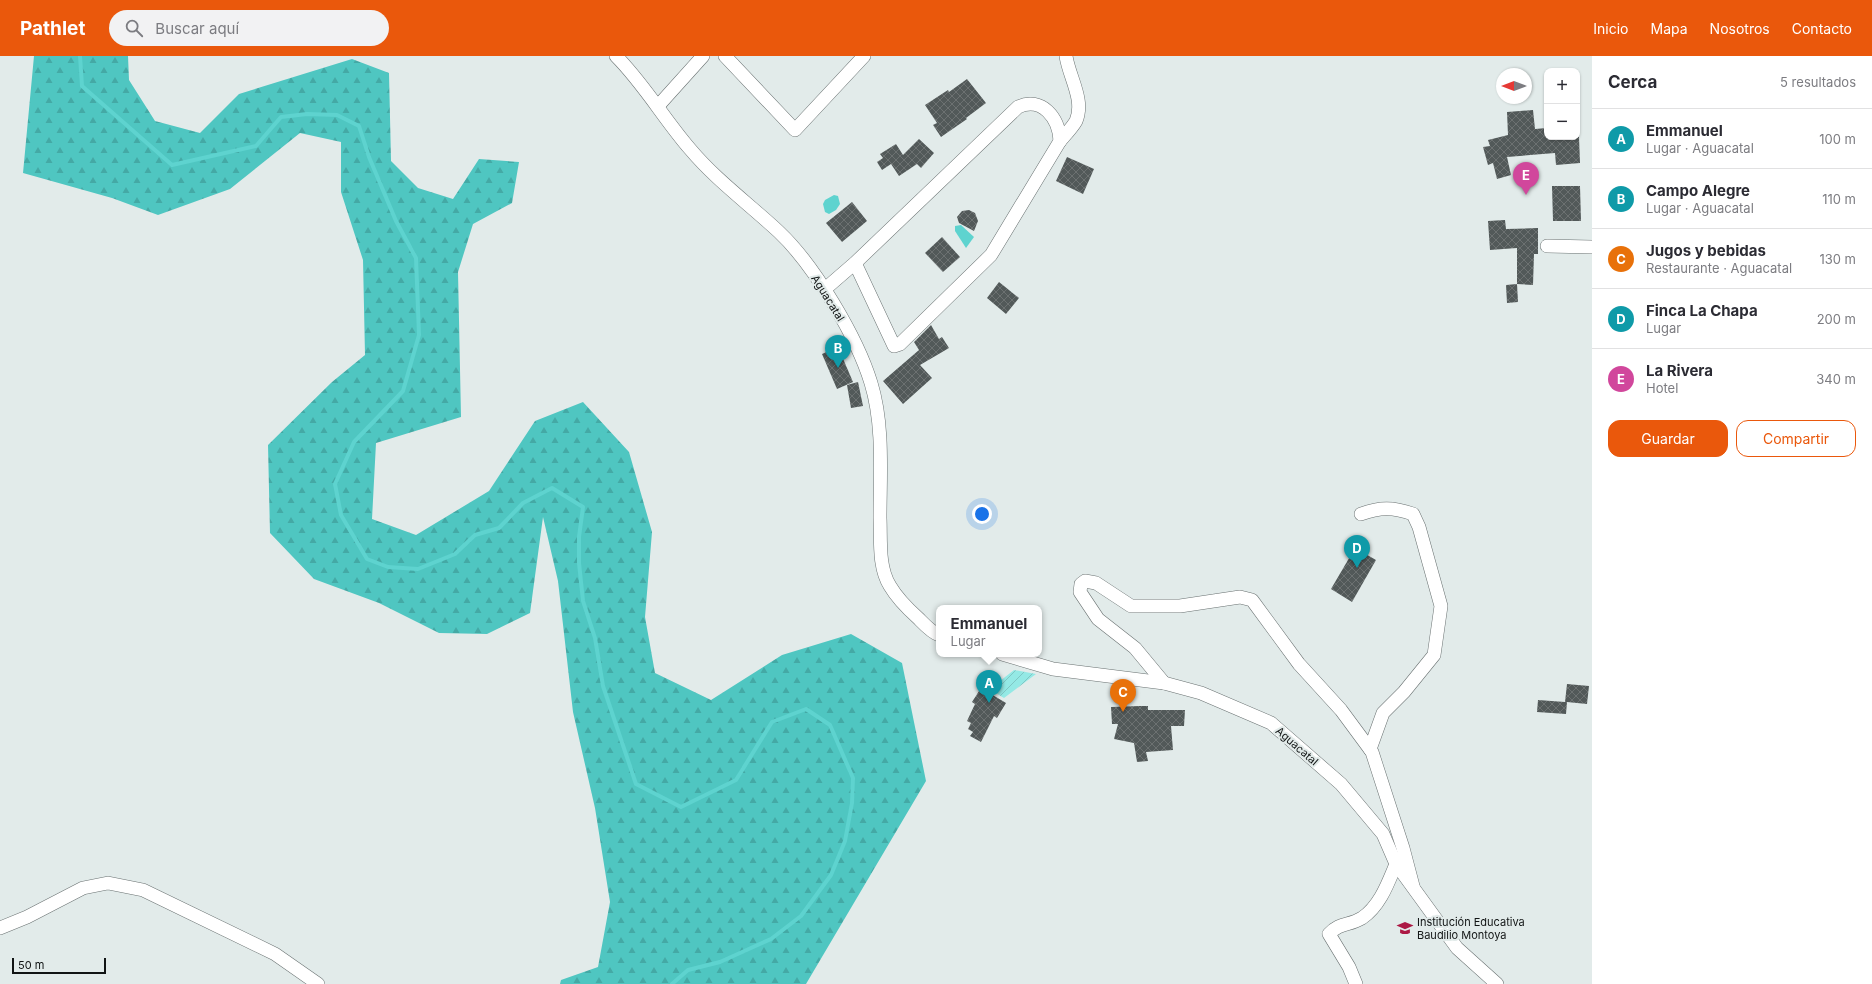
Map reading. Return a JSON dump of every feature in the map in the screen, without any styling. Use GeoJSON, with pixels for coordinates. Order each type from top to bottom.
{"type":"FeatureCollection","features":[{"type":"Feature","properties":{"kind":"street","name":"Aguacatal"},"geometry":{"type":"LineString","coordinates":[[616,56],[658,106],[689,149],[718,179],[781,234],[825,289],[849,333],[871,384],[879,434],[881,557],[890,585],[907,608],[936,632]]}},
{"type":"Feature","properties":{"kind":"street"},"geometry":{"type":"LineString","coordinates":[[658,106],[703,56]]}},
{"type":"Feature","properties":{"kind":"street"},"geometry":{"type":"LineString","coordinates":[[725,56],[795,130],[864,56]]}},
{"type":"Feature","properties":{"kind":"street"},"geometry":{"type":"LineString","coordinates":[[855,263],[894,346],[900,344],[991,255],[1060,141],[1076,121],[1078,97],[1066,56]]}},
{"type":"Feature","properties":{"kind":"street"},"geometry":{"type":"LineString","coordinates":[[825,289],[855,263],[1018,107],[1025,104],[1036,103],[1046,108],[1060,131],[1060,141]]}},
{"type":"Feature","properties":{"kind":"street"},"geometry":{"type":"LineString","coordinates":[[1547,246],[1592,247]]}},
{"type":"Feature","properties":{"kind":"street"},"geometry":{"type":"LineString","coordinates":[[1361,514],[1376,508],[1400,509],[1413,514],[1419,527],[1441,606],[1434,655],[1404,692],[1383,713],[1370,749]]}},
{"type":"Feature","properties":{"kind":"street"},"geometry":{"type":"LineString","coordinates":[[1164,682],[1135,648],[1098,619],[1080,592],[1081,584],[1085,581],[1096,583],[1131,606],[1180,606],[1240,596],[1252,600],[1299,664],[1341,710],[1370,749],[1403,848],[1413,886]]}},
{"type":"Feature","properties":{"kind":"street","name":"Aguacatal"},"geometry":{"type":"LineString","coordinates":[[1012,657],[1053,669],[1164,682],[1201,693],[1271,723],[1341,784],[1383,834],[1396,864],[1457,948],[1497,984]]}},
{"type":"Feature","properties":{"kind":"street"},"geometry":{"type":"LineString","coordinates":[[1356,984],[1349,967],[1330,934],[1336,927],[1362,918],[1376,905],[1396,864]]}},
{"type":"Feature","properties":{"kind":"street"},"geometry":{"type":"LineString","coordinates":[[0,928],[27,917],[83,888],[108,884],[143,890],[275,954],[318,984]]}},
{"type":"Feature","properties":{"kind":"green space"},"geometry":{"type":"Polygon","coordinates":[[[34,56],[128,56],[129,80],[155,121],[200,133],[239,94],[352,59],[389,73],[391,161],[418,188],[453,199],[479,159],[519,162],[512,203],[473,224],[458,272],[461,417],[376,443],[372,519],[416,535],[489,491],[535,421],[583,402],[629,452],[652,532],[645,617],[655,673],[711,700],[782,655],[851,634],[902,663],[926,781],[806,984],[560,984],[561,980],[598,967],[610,902],[595,808],[573,712],[558,581],[543,517],[530,613],[487,634],[439,633],[379,603],[314,579],[270,533],[268,445],[332,382],[365,355],[363,260],[341,192],[341,142],[300,133],[230,189],[158,215],[112,198],[23,173],[34,56]]]}},
{"type":"Feature","properties":{"kind":"shaded area"},"geometry":{"type":"Polygon","coordinates":[[[834,195],[838,196],[840,204],[836,210],[829,214],[825,212],[823,204],[825,200],[834,195]]]}},
{"type":"Feature","properties":{"kind":"shaded area"},"geometry":{"type":"Polygon","coordinates":[[[961,225],[974,237],[966,248],[955,231],[955,226],[961,225]]]}},
{"type":"Feature","properties":{"kind":"shaded area"},"geometry":{"type":"Polygon","coordinates":[[[1014,670],[1036,674],[1004,698],[994,692],[1000,681],[1014,670]]]}},
{"type":"Feature","properties":{"kind":"shaded area"},"geometry":{"type":"Polygon","coordinates":[[[983,674],[997,681],[992,690],[978,683],[983,674]]]}},
{"type":"Feature","properties":{"kind":"building"},"geometry":{"type":"Polygon","coordinates":[[[967,79],[986,103],[966,118],[967,119],[941,137],[933,125],[937,123],[925,105],[948,90],[949,92],[967,79]]]}},
{"type":"Feature","properties":{"kind":"building"},"geometry":{"type":"Polygon","coordinates":[[[1533,110],[1535,129],[1544,128],[1544,140],[1579,140],[1580,163],[1556,165],[1555,153],[1507,157],[1511,175],[1497,179],[1493,163],[1488,165],[1483,147],[1490,146],[1488,140],[1508,135],[1507,112],[1533,110]]]}},
{"type":"Feature","properties":{"kind":"building"},"geometry":{"type":"Polygon","coordinates":[[[919,139],[934,153],[921,168],[917,164],[899,176],[891,164],[882,170],[877,162],[883,158],[880,154],[896,144],[903,155],[919,139]]]}},
{"type":"Feature","properties":{"kind":"building"},"geometry":{"type":"Polygon","coordinates":[[[1067,157],[1094,169],[1083,194],[1056,181],[1067,157]]]}},
{"type":"Feature","properties":{"kind":"building"},"geometry":{"type":"Polygon","coordinates":[[[1552,186],[1580,186],[1581,221],[1553,221],[1552,186]]]}},
{"type":"Feature","properties":{"kind":"building"},"geometry":{"type":"Polygon","coordinates":[[[852,202],[867,221],[842,242],[826,223],[852,202]]]}},
{"type":"Feature","properties":{"kind":"building"},"geometry":{"type":"Polygon","coordinates":[[[969,210],[975,213],[978,221],[974,231],[959,223],[957,217],[962,211],[969,210]]]}},
{"type":"Feature","properties":{"kind":"building"},"geometry":{"type":"Polygon","coordinates":[[[1505,220],[1506,229],[1538,228],[1538,254],[1534,254],[1533,285],[1517,284],[1517,248],[1490,250],[1488,221],[1505,220]]]}},
{"type":"Feature","properties":{"kind":"building"},"geometry":{"type":"Polygon","coordinates":[[[942,237],[960,257],[943,272],[925,253],[942,237]]]}},
{"type":"Feature","properties":{"kind":"building"},"geometry":{"type":"Polygon","coordinates":[[[999,282],[1019,298],[1006,314],[987,298],[999,282]]]}},
{"type":"Feature","properties":{"kind":"building"},"geometry":{"type":"Polygon","coordinates":[[[1517,284],[1518,302],[1507,303],[1506,285],[1517,284]]]}},
{"type":"Feature","properties":{"kind":"building"},"geometry":{"type":"Polygon","coordinates":[[[931,325],[939,339],[942,337],[949,348],[920,365],[932,378],[903,404],[883,381],[919,350],[914,342],[931,325]]]}},
{"type":"Feature","properties":{"kind":"building"},"geometry":{"type":"Polygon","coordinates":[[[838,347],[853,382],[837,389],[822,354],[838,347]]]}},
{"type":"Feature","properties":{"kind":"building"},"geometry":{"type":"Polygon","coordinates":[[[858,382],[863,406],[851,408],[847,385],[858,382]]]}},
{"type":"Feature","properties":{"kind":"building"},"geometry":{"type":"Polygon","coordinates":[[[1355,548],[1376,560],[1352,602],[1331,589],[1355,548]]]}},
{"type":"Feature","properties":{"kind":"building"},"geometry":{"type":"Polygon","coordinates":[[[1567,684],[1589,686],[1587,704],[1567,702],[1566,714],[1537,712],[1538,700],[1565,702],[1567,684]]]}},
{"type":"Feature","properties":{"kind":"building"},"geometry":{"type":"Polygon","coordinates":[[[981,688],[1006,703],[997,718],[994,716],[981,742],[970,736],[973,732],[968,729],[971,723],[967,721],[975,704],[972,702],[981,688]]]}},
{"type":"Feature","properties":{"kind":"building"},"geometry":{"type":"Polygon","coordinates":[[[1148,706],[1148,710],[1185,710],[1184,726],[1171,726],[1173,750],[1146,752],[1148,761],[1137,762],[1134,743],[1114,739],[1118,724],[1112,724],[1111,707],[1148,706]]]}},
{"type":"Feature","properties":{"kind":"waterway"},"geometry":{"type":"LineString","coordinates":[[80,56],[82,86],[172,165],[256,146],[281,117],[307,114],[337,115],[359,126],[369,157],[396,221],[416,258],[419,335],[403,391],[354,442],[335,484],[341,515],[367,559],[388,567],[418,569],[455,554],[475,535],[499,528],[523,503],[552,488],[583,507],[579,537],[579,563],[583,601],[595,638],[603,686],[636,784],[681,807],[736,780],[772,722],[806,709],[830,725],[853,778],[852,803],[845,841],[831,875],[801,916],[771,939],[720,962],[688,970],[672,984]]}},
{"type":"Feature","properties":{"kind":"place","name":"La Rivera"},"geometry":{"type":"Point","coordinates":[1526,195]}},
{"type":"Feature","properties":{"kind":"place","name":"Campo Alegre"},"geometry":{"type":"Point","coordinates":[838,368]}},
{"type":"Feature","properties":{"kind":"place","name":"Finca La Chapa"},"geometry":{"type":"Point","coordinates":[1357,568]}},
{"type":"Feature","properties":{"kind":"place","name":"Emmanuel"},"geometry":{"type":"Point","coordinates":[989,703]}},
{"type":"Feature","properties":{"kind":"place","name":"Jugos y bebidas"},"geometry":{"type":"Point","coordinates":[1123,712]}},
{"type":"Feature","properties":{"kind":"place","name":"Institución Educativa Baudilio Montoya"},"geometry":{"type":"Point","coordinates":[1405,928]}}]}
